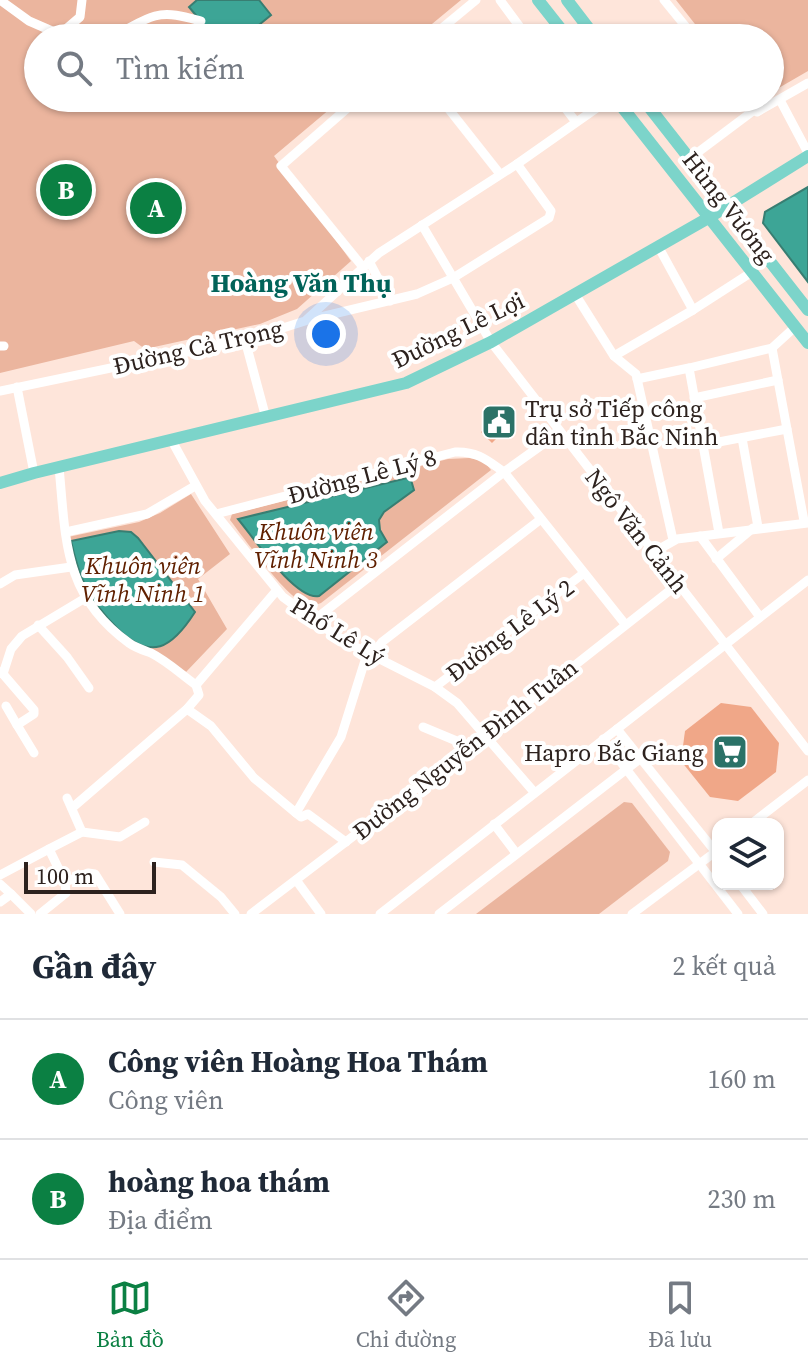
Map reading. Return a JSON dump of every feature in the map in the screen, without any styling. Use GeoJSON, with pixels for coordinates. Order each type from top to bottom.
{"type":"FeatureCollection","features":[{"type":"Feature","properties":{"kind":"main road"},"geometry":{"type":"LineString","coordinates":[[538,0],[553,24]]}},
{"type":"Feature","properties":{"kind":"main road"},"geometry":{"type":"LineString","coordinates":[[567,0],[585,24]]}},
{"type":"Feature","properties":{"kind":"main road","name":"Hùng Vương"},"geometry":{"type":"LineString","coordinates":[[624,112],[808,343]]}},
{"type":"Feature","properties":{"kind":"main road","name":"Hùng Vương"},"geometry":{"type":"LineString","coordinates":[[653,112],[808,310]]}},
{"type":"Feature","properties":{"kind":"main road","name":"Đường Lê Lợi"},"geometry":{"type":"LineString","coordinates":[[0,483],[398,385],[491,342],[710,217],[808,154]]}},
{"type":"Feature","properties":{"kind":"street"},"geometry":{"type":"LineString","coordinates":[[0,0],[38,24]]}},
{"type":"Feature","properties":{"kind":"street"},"geometry":{"type":"LineString","coordinates":[[74,24],[80,17],[82,0]]}},
{"type":"Feature","properties":{"kind":"street"},"geometry":{"type":"LineString","coordinates":[[447,24],[476,0]]}},
{"type":"Feature","properties":{"kind":"street"},"geometry":{"type":"LineString","coordinates":[[500,0],[518,24]]}},
{"type":"Feature","properties":{"kind":"street"},"geometry":{"type":"LineString","coordinates":[[664,0],[684,24]]}},
{"type":"Feature","properties":{"kind":"street"},"geometry":{"type":"LineString","coordinates":[[138,24],[151,16],[167,14],[201,21]]}},
{"type":"Feature","properties":{"kind":"street"},"geometry":{"type":"LineString","coordinates":[[784,98],[808,83]]}},
{"type":"Feature","properties":{"kind":"street"},"geometry":{"type":"LineString","coordinates":[[784,108],[808,154]]}},
{"type":"Feature","properties":{"kind":"street"},"geometry":{"type":"LineString","coordinates":[[343,112],[281,166],[366,263],[390,301]]}},
{"type":"Feature","properties":{"kind":"street"},"geometry":{"type":"LineString","coordinates":[[451,112],[500,174]]}},
{"type":"Feature","properties":{"kind":"street"},"geometry":{"type":"LineString","coordinates":[[568,112],[576,122]]}},
{"type":"Feature","properties":{"kind":"street","name":"Đường Cả Trọng"},"geometry":{"type":"LineString","coordinates":[[0,391],[245,340],[305,321],[366,263],[591,112]]}},
{"type":"Feature","properties":{"kind":"street"},"geometry":{"type":"LineString","coordinates":[[689,159],[752,112]]}},
{"type":"Feature","properties":{"kind":"street"},"geometry":{"type":"LineString","coordinates":[[305,321],[417,294],[453,278],[549,218],[551,211],[517,164]]}},
{"type":"Feature","properties":{"kind":"street","name":"Ngô Văn Cảnh"},"geometry":{"type":"LineString","coordinates":[[422,225],[491,342],[808,751]]}},
{"type":"Feature","properties":{"kind":"street"},"geometry":{"type":"LineString","coordinates":[[658,246],[693,310]]}},
{"type":"Feature","properties":{"kind":"street"},"geometry":{"type":"LineString","coordinates":[[614,356],[752,272]]}},
{"type":"Feature","properties":{"kind":"street"},"geometry":{"type":"LineString","coordinates":[[575,294],[614,356],[632,369],[637,379],[673,540]]}},
{"type":"Feature","properties":{"kind":"street"},"geometry":{"type":"LineString","coordinates":[[637,379],[772,348],[795,327]]}},
{"type":"Feature","properties":{"kind":"street"},"geometry":{"type":"LineString","coordinates":[[245,340],[266,418]]}},
{"type":"Feature","properties":{"kind":"street"},"geometry":{"type":"LineString","coordinates":[[654,552],[673,540],[806,522],[772,348]]}},
{"type":"Feature","properties":{"kind":"street"},"geometry":{"type":"LineString","coordinates":[[689,368],[719,533]]}},
{"type":"Feature","properties":{"kind":"street"},"geometry":{"type":"LineString","coordinates":[[694,398],[778,380]]}},
{"type":"Feature","properties":{"kind":"street"},"geometry":{"type":"LineString","coordinates":[[17,387],[34,473]]}},
{"type":"Feature","properties":{"kind":"street"},"geometry":{"type":"LineString","coordinates":[[703,445],[787,429]]}},
{"type":"Feature","properties":{"kind":"street"},"geometry":{"type":"LineString","coordinates":[[314,620],[560,432]]}},
{"type":"Feature","properties":{"kind":"street"},"geometry":{"type":"LineString","coordinates":[[742,438],[756,528]]}},
{"type":"Feature","properties":{"kind":"street","name":"Phố Lê Lý"},"geometry":{"type":"LineString","coordinates":[[172,441],[195,486],[277,590],[314,620],[369,655],[435,687],[457,703],[534,792]]}},
{"type":"Feature","properties":{"kind":"street","name":"Đường Lê Lý 8"},"geometry":{"type":"LineString","coordinates":[[216,514],[455,452],[480,454],[504,472]]}},
{"type":"Feature","properties":{"kind":"street"},"geometry":{"type":"LineString","coordinates":[[59,467],[71,567],[87,597],[96,611],[131,645],[152,654],[196,685],[199,695],[187,709],[72,808]]}},
{"type":"Feature","properties":{"kind":"street"},"geometry":{"type":"LineString","coordinates":[[504,472],[625,624]]}},
{"type":"Feature","properties":{"kind":"street"},"geometry":{"type":"LineString","coordinates":[[66,532],[147,514],[195,486]]}},
{"type":"Feature","properties":{"kind":"street"},"geometry":{"type":"LineString","coordinates":[[296,813],[341,737],[369,655],[541,519]]}},
{"type":"Feature","properties":{"kind":"street"},"geometry":{"type":"LineString","coordinates":[[716,559],[756,528]]}},
{"type":"Feature","properties":{"kind":"street"},"geometry":{"type":"LineString","coordinates":[[700,536],[760,617]]}},
{"type":"Feature","properties":{"kind":"street"},"geometry":{"type":"LineString","coordinates":[[0,584],[15,575],[71,567]]}},
{"type":"Feature","properties":{"kind":"street","name":"Đường Lê Lý 2"},"geometry":{"type":"LineString","coordinates":[[435,687],[584,573]]}},
{"type":"Feature","properties":{"kind":"street"},"geometry":{"type":"LineString","coordinates":[[387,912],[534,792],[808,580]]}},
{"type":"Feature","properties":{"kind":"street","name":"Đường Nguyễn Đình Tuân"},"geometry":{"type":"LineString","coordinates":[[251,914],[678,584]]}},
{"type":"Feature","properties":{"kind":"street"},"geometry":{"type":"LineString","coordinates":[[196,685],[277,590]]}},
{"type":"Feature","properties":{"kind":"street"},"geometry":{"type":"LineString","coordinates":[[17,725],[35,712],[1,673],[14,645],[38,625],[87,597]]}},
{"type":"Feature","properties":{"kind":"street"},"geometry":{"type":"LineString","coordinates":[[38,625],[67,657],[89,688]]}},
{"type":"Feature","properties":{"kind":"street"},"geometry":{"type":"LineString","coordinates":[[6,706],[34,753]]}},
{"type":"Feature","properties":{"kind":"street"},"geometry":{"type":"LineString","coordinates":[[187,709],[211,726],[254,778],[296,813],[303,817],[308,814],[346,842]]}},
{"type":"Feature","properties":{"kind":"street"},"geometry":{"type":"LineString","coordinates":[[423,727],[471,747]]}},
{"type":"Feature","properties":{"kind":"street"},"geometry":{"type":"LineString","coordinates":[[617,729],[712,846]]}},
{"type":"Feature","properties":{"kind":"street"},"geometry":{"type":"LineString","coordinates":[[603,739],[738,914]]}},
{"type":"Feature","properties":{"kind":"street"},"geometry":{"type":"LineString","coordinates":[[439,914],[641,758]]}},
{"type":"Feature","properties":{"kind":"street"},"geometry":{"type":"LineString","coordinates":[[759,818],[808,780]]}},
{"type":"Feature","properties":{"kind":"street"},"geometry":{"type":"LineString","coordinates":[[67,798],[82,832]]}},
{"type":"Feature","properties":{"kind":"street"},"geometry":{"type":"LineString","coordinates":[[0,875],[82,832],[120,837],[145,822]]}},
{"type":"Feature","properties":{"kind":"street"},"geometry":{"type":"LineString","coordinates":[[494,824],[516,853]]}},
{"type":"Feature","properties":{"kind":"street"},"geometry":{"type":"LineString","coordinates":[[40,914],[65,895],[65,882],[49,849]]}},
{"type":"Feature","properties":{"kind":"street"},"geometry":{"type":"LineString","coordinates":[[632,914],[712,855]]}},
{"type":"Feature","properties":{"kind":"street"},"geometry":{"type":"LineString","coordinates":[[154,862],[182,865],[221,897],[235,914]]}},
{"type":"Feature","properties":{"kind":"street"},"geometry":{"type":"LineString","coordinates":[[65,882],[88,873],[95,874],[120,914]]}},
{"type":"Feature","properties":{"kind":"street"},"geometry":{"type":"LineString","coordinates":[[296,880],[321,914]]}},
{"type":"Feature","properties":{"kind":"street"},"geometry":{"type":"LineString","coordinates":[[0,884],[31,914]]}},
{"type":"Feature","properties":{"kind":"street"},"geometry":{"type":"LineString","coordinates":[[745,890],[763,914]]}},
{"type":"Feature","properties":{"kind":"street"},"geometry":{"type":"LineString","coordinates":[[0,902],[11,894]]}},
{"type":"Feature","properties":{"kind":"green space"},"geometry":{"type":"Polygon","coordinates":[[[0,0],[461,0],[432,24],[24,24],[24,112],[326,112],[274,156],[351,261],[297,309],[260,324],[145,349],[134,341],[0,373],[0,0]]]}},
{"type":"Feature","properties":{"kind":"green space"},"geometry":{"type":"Polygon","coordinates":[[[676,0],[808,0],[808,71],[784,85],[784,24],[695,24],[676,0]]]}},
{"type":"Feature","properties":{"kind":"green space","name":"Khuôn viên Vĩnh Ninh 3"},"geometry":{"type":"Polygon","coordinates":[[[448,459],[483,460],[491,470],[314,606],[299,601],[289,593],[230,520],[232,514],[448,459]]]}},
{"type":"Feature","properties":{"kind":"green space","name":"Khuôn viên Vĩnh Ninh 1"},"geometry":{"type":"Polygon","coordinates":[[[191,494],[230,554],[198,579],[227,629],[186,672],[138,647],[68,537],[139,522],[191,494]]]}},
{"type":"Feature","properties":{"kind":"green space"},"geometry":{"type":"Polygon","coordinates":[[[624,802],[632,803],[670,852],[668,861],[599,914],[476,914],[624,802]]]}},
{"type":"Feature","properties":{"kind":"water"},"geometry":{"type":"Polygon","coordinates":[[[197,0],[259,0],[271,15],[260,24],[203,24],[189,7],[197,0]]]}},
{"type":"Feature","properties":{"kind":"water"},"geometry":{"type":"Polygon","coordinates":[[[808,187],[808,282],[763,223],[765,212],[808,187]]]}},
{"type":"Feature","properties":{"kind":"water"},"geometry":{"type":"Polygon","coordinates":[[[407,478],[411,480],[414,490],[384,512],[379,520],[380,530],[387,542],[319,596],[310,595],[287,579],[238,519],[407,478]]]}},
{"type":"Feature","properties":{"kind":"water"},"geometry":{"type":"Polygon","coordinates":[[[119,531],[131,532],[138,538],[195,612],[178,634],[160,646],[140,645],[117,628],[92,598],[78,566],[71,541],[119,531]]]}},
{"type":"Feature","properties":{"kind":"building","name":"Trụ sở Tiếp công dân tỉnh Bắc Ninh"},"geometry":{"type":"Polygon","coordinates":[[[495,407],[501,413],[505,408],[516,419],[492,443],[481,432],[488,425],[482,419],[495,407]]]}},
{"type":"Feature","properties":{"kind":"building","name":"Hapro Bắc Giang"},"geometry":{"type":"Polygon","coordinates":[[[721,703],[751,707],[779,743],[776,772],[738,801],[710,797],[681,761],[685,731],[721,703]]]}},
{"type":"Feature","properties":{"kind":"place","name":"hoàng hoa thám"},"geometry":{"type":"Point","coordinates":[66,190]}},
{"type":"Feature","properties":{"kind":"place","name":"Công viên Hoàng Hoa Thám"},"geometry":{"type":"Point","coordinates":[156,208]}},
{"type":"Feature","properties":{"kind":"place","name":"Trụ sở Tiếp công dân tỉnh Bắc Ninh"},"geometry":{"type":"Point","coordinates":[499,422]}},
{"type":"Feature","properties":{"kind":"place","name":"Hapro Bắc Giang"},"geometry":{"type":"Point","coordinates":[730,752]}},
{"type":"Feature","properties":{"kind":"district","name":"Hoàng Văn Thụ"},"geometry":{"type":"Point","coordinates":[301,283]}}]}
